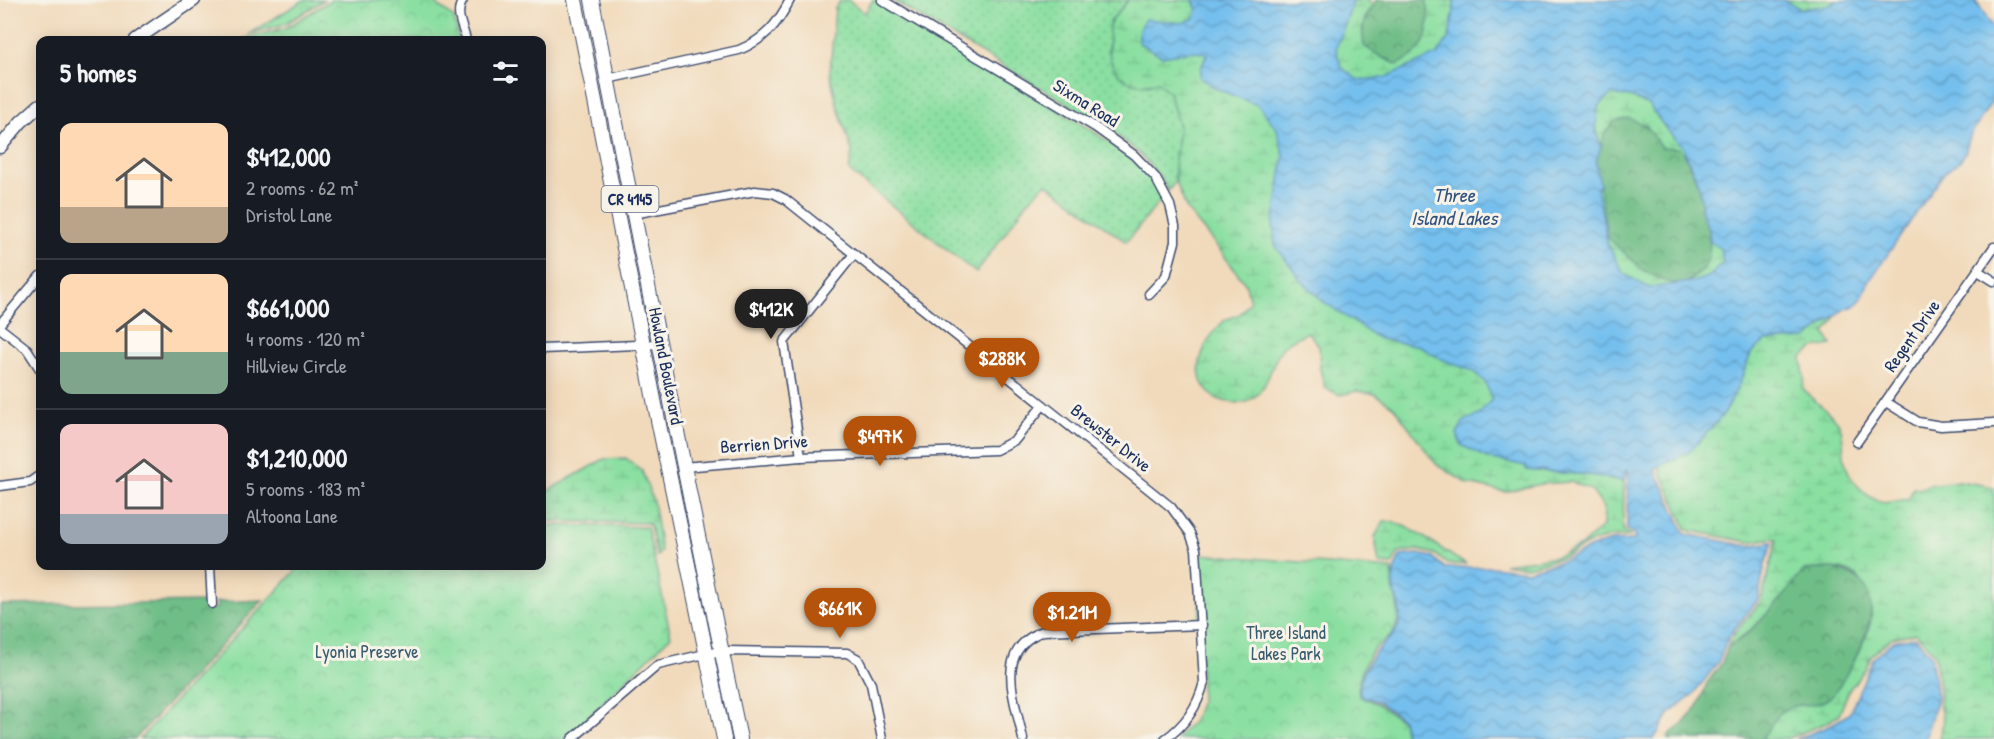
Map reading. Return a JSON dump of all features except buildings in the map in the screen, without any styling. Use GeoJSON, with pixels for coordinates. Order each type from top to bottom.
{"type":"FeatureCollection","features":[{"type":"Feature","properties":{"kind":"main road","name":"Howland Boulevard"},"geometry":{"type":"LineString","coordinates":[[575,0],[705,654],[724,739]]}},
{"type":"Feature","properties":{"kind":"main road","name":"Howland Boulevard"},"geometry":{"type":"LineString","coordinates":[[592,0],[683,467],[704,558],[740,739]]}},
{"type":"Feature","properties":{"kind":"main road"},"geometry":{"type":"LineString","coordinates":[[141,36],[190,1]]}},
{"type":"Feature","properties":{"kind":"main road"},"geometry":{"type":"LineString","coordinates":[[0,147],[36,109]]}},
{"type":"Feature","properties":{"kind":"street"},"geometry":{"type":"LineString","coordinates":[[463,0],[459,13],[464,36]]}},
{"type":"Feature","properties":{"kind":"street"},"geometry":{"type":"LineString","coordinates":[[607,79],[739,50],[753,44],[776,24],[790,0]]}},
{"type":"Feature","properties":{"kind":"street","name":"Sixma Road"},"geometry":{"type":"LineString","coordinates":[[882,0],[1095,127],[1134,155],[1155,177],[1170,205],[1175,226],[1175,242],[1166,276],[1149,294]]}},
{"type":"Feature","properties":{"kind":"street","name":"Brewster Drive"},"geometry":{"type":"LineString","coordinates":[[633,214],[755,190],[773,193],[785,199],[1171,507],[1190,533],[1196,549],[1204,682],[1200,698],[1192,713],[1180,728],[1165,739]]}},
{"type":"Feature","properties":{"kind":"street","name":"Regent Drive"},"geometry":{"type":"LineString","coordinates":[[1857,442],[1994,247]]}},
{"type":"Feature","properties":{"kind":"street"},"geometry":{"type":"LineString","coordinates":[[801,457],[784,342],[854,254]]}},
{"type":"Feature","properties":{"kind":"street"},"geometry":{"type":"LineString","coordinates":[[1978,271],[1994,281]]}},
{"type":"Feature","properties":{"kind":"street"},"geometry":{"type":"LineString","coordinates":[[36,281],[0,326],[27,350],[36,363]]}},
{"type":"Feature","properties":{"kind":"street"},"geometry":{"type":"LineString","coordinates":[[546,349],[660,344]]}},
{"type":"Feature","properties":{"kind":"street"},"geometry":{"type":"LineString","coordinates":[[1886,402],[1918,422],[1941,426],[1994,423]]}},
{"type":"Feature","properties":{"kind":"street","name":"Berrien Drive"},"geometry":{"type":"LineString","coordinates":[[683,467],[801,457],[996,450],[1015,440],[1043,405]]}},
{"type":"Feature","properties":{"kind":"street"},"geometry":{"type":"LineString","coordinates":[[0,486],[30,482],[36,478]]}},
{"type":"Feature","properties":{"kind":"street"},"geometry":{"type":"LineString","coordinates":[[210,570],[212,604]]}},
{"type":"Feature","properties":{"kind":"street"},"geometry":{"type":"LineString","coordinates":[[1023,739],[1010,677],[1011,663],[1018,648],[1032,635],[1043,631],[1202,625]]}},
{"type":"Feature","properties":{"kind":"street"},"geometry":{"type":"LineString","coordinates":[[572,739],[658,665],[721,652],[846,653],[858,659],[871,684],[882,739]]}},
{"type":"Feature","properties":{"kind":"green space"},"geometry":{"type":"Polygon","coordinates":[[[304,0],[324,0],[287,23],[249,34],[304,0]]]}},
{"type":"Feature","properties":{"kind":"green space"},"geometry":{"type":"Polygon","coordinates":[[[331,0],[431,0],[454,18],[458,36],[255,36],[288,27],[331,0]]]}},
{"type":"Feature","properties":{"kind":"green space"},"geometry":{"type":"Polygon","coordinates":[[[841,0],[848,0],[865,13],[873,0],[1093,131],[1131,158],[1152,180],[1162,199],[1126,242],[1046,183],[1029,200],[976,273],[849,171],[852,151],[830,73],[835,8],[841,0]]]}},
{"type":"Feature","properties":{"kind":"green space"},"geometry":{"type":"Polygon","coordinates":[[[892,0],[1128,0],[1110,22],[1108,51],[1147,85],[1157,82],[1169,92],[1179,126],[1175,182],[1168,191],[1156,172],[1141,155],[1103,125],[892,0]]]}},
{"type":"Feature","properties":{"kind":"green space"},"geometry":{"type":"Polygon","coordinates":[[[1128,0],[1193,0],[1197,11],[1194,46],[1388,151],[1527,470],[1591,475],[1624,481],[1623,529],[1630,536],[1611,537],[1590,543],[1564,557],[1527,567],[1504,564],[1555,557],[1581,546],[1603,526],[1604,508],[1591,490],[1572,482],[1541,484],[1505,492],[1468,484],[1436,464],[1394,407],[1375,394],[1357,391],[1340,395],[1325,388],[1320,369],[1319,346],[1308,332],[1284,346],[1262,389],[1247,402],[1226,402],[1208,391],[1202,382],[1200,361],[1209,339],[1224,321],[1241,313],[1250,302],[1246,285],[1187,210],[1176,182],[1175,161],[1179,126],[1169,92],[1157,82],[1138,84],[1130,82],[1122,77],[1112,64],[1109,27],[1128,0]]]}},
{"type":"Feature","properties":{"kind":"green space"},"geometry":{"type":"Polygon","coordinates":[[[1340,0],[1370,0],[1372,6],[1363,24],[1364,46],[1398,65],[1416,53],[1424,42],[1428,24],[1426,0],[1457,0],[1447,48],[1391,98],[1307,66],[1340,0]]]}},
{"type":"Feature","properties":{"kind":"green space"},"geometry":{"type":"Polygon","coordinates":[[[1376,0],[1426,0],[1428,24],[1424,42],[1416,53],[1398,65],[1364,46],[1363,26],[1376,0]]]}},
{"type":"Feature","properties":{"kind":"green space"},"geometry":{"type":"Polygon","coordinates":[[[1773,0],[1843,0],[1817,17],[1773,0]]]}},
{"type":"Feature","properties":{"kind":"green space"},"geometry":{"type":"Polygon","coordinates":[[[1643,92],[1686,140],[1685,155],[1679,148],[1661,147],[1647,126],[1629,118],[1615,121],[1604,134],[1601,147],[1597,133],[1590,123],[1594,95],[1643,92]]]}},
{"type":"Feature","properties":{"kind":"green space"},"geometry":{"type":"Polygon","coordinates":[[[1629,118],[1647,126],[1661,147],[1679,148],[1685,155],[1700,189],[1702,213],[1709,230],[1710,257],[1705,268],[1684,284],[1666,282],[1644,271],[1607,237],[1596,162],[1604,134],[1615,120],[1629,118]]]}},
{"type":"Feature","properties":{"kind":"green space"},"geometry":{"type":"Polygon","coordinates":[[[1600,185],[1607,237],[1644,271],[1666,282],[1684,284],[1705,267],[1709,256],[1710,241],[1725,252],[1735,280],[1640,291],[1624,286],[1589,200],[1600,185]]]}},
{"type":"Feature","properties":{"kind":"green space"},"geometry":{"type":"Polygon","coordinates":[[[1836,311],[1835,319],[1825,333],[1832,345],[1814,348],[1802,357],[1803,388],[1839,424],[1847,468],[1858,486],[1869,496],[1885,503],[1908,500],[1914,487],[1919,489],[1928,485],[1959,481],[1994,487],[1994,739],[1940,739],[1943,721],[1935,654],[1916,633],[1891,638],[1870,657],[1866,668],[1849,690],[1839,715],[1826,723],[1786,739],[1762,739],[1784,710],[1823,702],[1839,686],[1856,657],[1869,626],[1871,612],[1867,592],[1860,580],[1850,572],[1827,568],[1804,570],[1769,612],[1728,647],[1732,637],[1761,601],[1777,540],[1773,538],[1749,542],[1687,530],[1658,465],[1730,348],[1836,311]]]}},
{"type":"Feature","properties":{"kind":"green space"},"geometry":{"type":"Polygon","coordinates":[[[626,458],[642,471],[653,501],[661,551],[657,556],[650,525],[647,523],[546,521],[546,492],[604,459],[626,458]]]}},
{"type":"Feature","properties":{"kind":"green space"},"geometry":{"type":"Polygon","coordinates":[[[1384,521],[1405,526],[1466,564],[1447,564],[1435,554],[1418,550],[1398,553],[1392,565],[1379,564],[1375,537],[1384,521]]]}},
{"type":"Feature","properties":{"kind":"green space","name":"Lyonia Preserve"},"geometry":{"type":"Polygon","coordinates":[[[546,525],[647,527],[671,636],[566,739],[140,739],[296,570],[546,570],[546,525]]]}},
{"type":"Feature","properties":{"kind":"green space","name":"Three Island Lakes Park"},"geometry":{"type":"Polygon","coordinates":[[[1199,554],[1392,569],[1393,588],[1398,608],[1397,624],[1392,634],[1378,645],[1370,656],[1363,669],[1358,689],[1359,696],[1378,704],[1402,721],[1405,739],[1176,739],[1194,720],[1201,701],[1199,554]]]}},
{"type":"Feature","properties":{"kind":"green space"},"geometry":{"type":"Polygon","coordinates":[[[1834,568],[1851,575],[1863,584],[1869,595],[1871,607],[1870,621],[1859,650],[1836,692],[1820,703],[1799,705],[1788,711],[1773,724],[1762,739],[1668,739],[1670,734],[1683,724],[1698,706],[1707,683],[1722,663],[1728,647],[1745,636],[1758,623],[1784,596],[1804,570],[1834,568]]]}},
{"type":"Feature","properties":{"kind":"green space"},"geometry":{"type":"Polygon","coordinates":[[[263,600],[135,739],[0,739],[0,605],[207,602],[208,609],[217,608],[216,602],[263,600]]]}},
{"type":"Feature","properties":{"kind":"water","name":"Three Island Lakes"},"geometry":{"type":"Polygon","coordinates":[[[1193,0],[1354,0],[1336,48],[1341,67],[1358,80],[1384,78],[1438,54],[1449,37],[1454,0],[1783,0],[1801,9],[1830,5],[1837,0],[1975,0],[1994,29],[1994,89],[1991,103],[1970,136],[1965,153],[1959,162],[1944,173],[1868,283],[1862,298],[1855,306],[1843,310],[1806,339],[1766,341],[1751,353],[1725,413],[1689,452],[1655,468],[1685,534],[1748,546],[1773,542],[1765,564],[1758,600],[1729,636],[1719,661],[1693,695],[1670,713],[1654,739],[1406,739],[1402,719],[1379,702],[1360,695],[1360,682],[1365,668],[1373,655],[1395,632],[1400,620],[1393,583],[1400,556],[1418,554],[1432,557],[1445,568],[1492,567],[1527,571],[1565,560],[1592,547],[1612,541],[1635,540],[1634,535],[1627,529],[1628,470],[1625,471],[1624,481],[1591,475],[1527,470],[1526,466],[1488,458],[1461,445],[1457,433],[1464,421],[1479,415],[1492,399],[1485,382],[1473,371],[1439,358],[1420,346],[1379,339],[1324,302],[1301,280],[1275,245],[1273,223],[1284,156],[1277,129],[1258,105],[1217,89],[1200,78],[1201,68],[1207,54],[1192,51],[1162,56],[1139,43],[1139,31],[1145,19],[1183,23],[1195,18],[1197,9],[1193,0]],[[1612,94],[1598,107],[1596,132],[1601,147],[1596,162],[1600,185],[1597,188],[1608,245],[1624,274],[1649,288],[1696,281],[1710,276],[1723,262],[1720,248],[1710,241],[1709,230],[1702,213],[1700,189],[1683,147],[1666,129],[1649,105],[1630,97],[1612,94]]]}},
{"type":"Feature","properties":{"kind":"water"},"geometry":{"type":"Polygon","coordinates":[[[1915,637],[1931,655],[1937,697],[1925,739],[1796,739],[1827,727],[1849,714],[1873,659],[1893,641],[1915,637]]]}}]}
